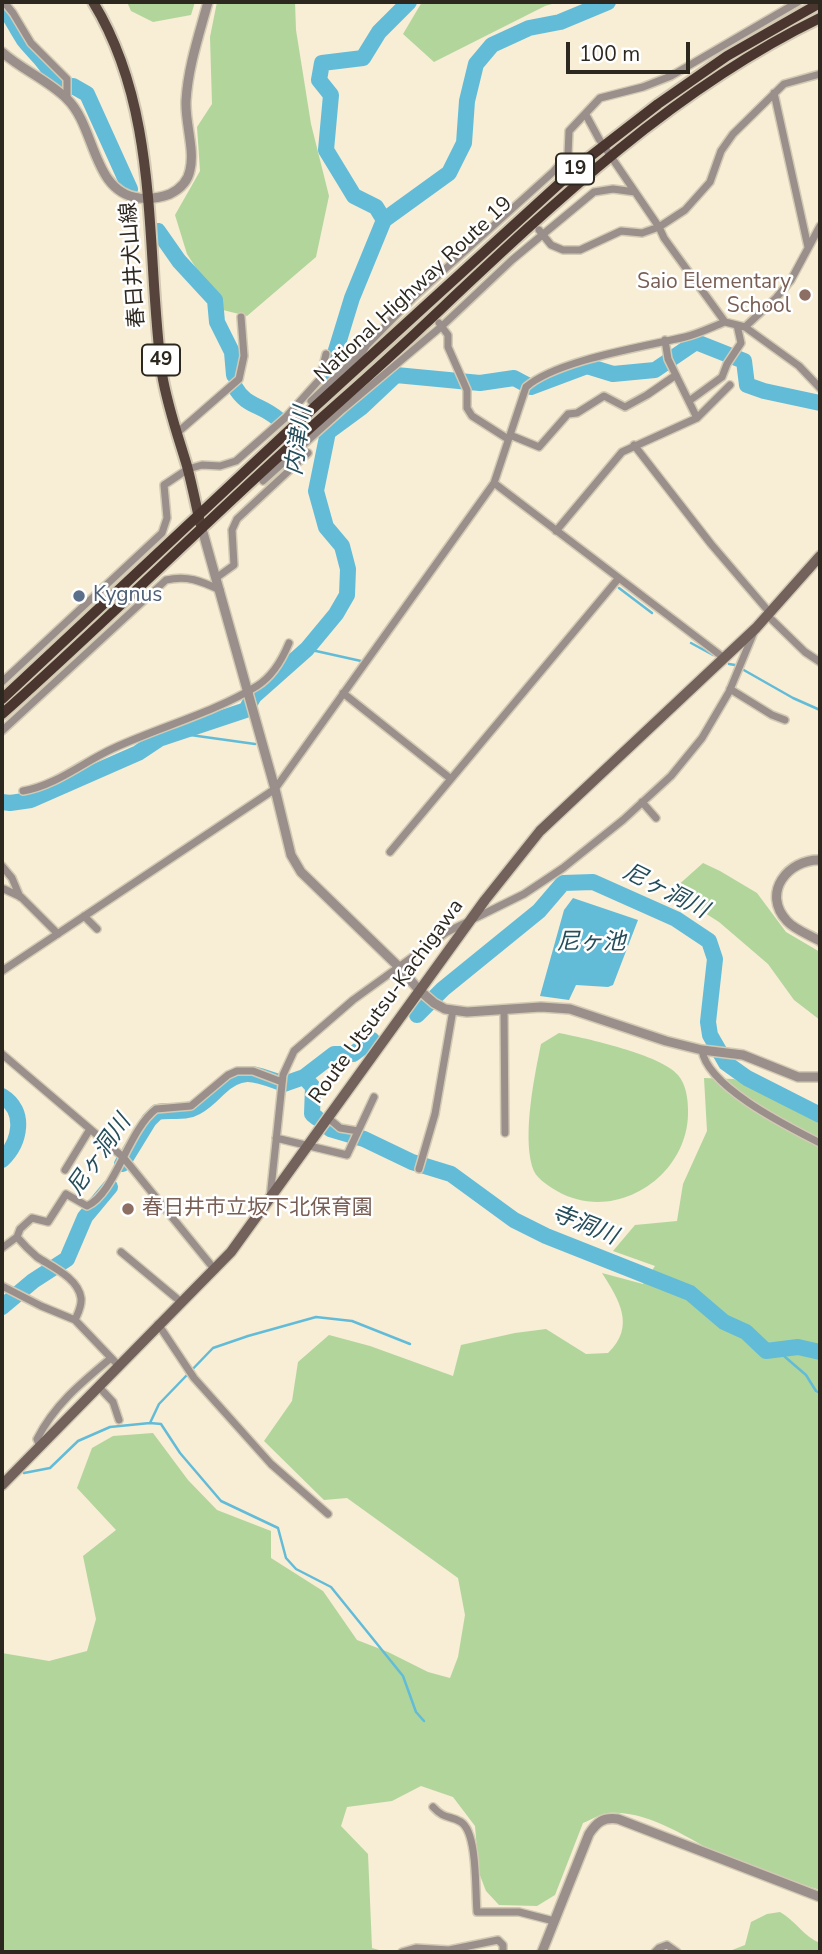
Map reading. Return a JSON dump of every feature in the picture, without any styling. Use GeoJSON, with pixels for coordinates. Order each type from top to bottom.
{"type":"FeatureCollection","features":[{"type":"Feature","properties":{"kind":"highway","name":"National Highway Route 19"},"geometry":{"type":"LineString","coordinates":[[2,714],[310,429],[360,375],[518,219],[658,104],[727,56],[820,4]]}},
{"type":"Feature","properties":{"kind":"highway","name":"National Highway Route 19"},"geometry":{"type":"LineString","coordinates":[[2,699],[199,516],[311,406],[360,375],[423,326],[490,262],[663,116],[736,66],[820,18]]}},
{"type":"Feature","properties":{"kind":"main road","name":"春日井犬山線"},"geometry":{"type":"LineString","coordinates":[[93,2],[118,55],[134,106],[149,199],[157,330],[163,378],[202,529]]}},
{"type":"Feature","properties":{"kind":"main road","name":"Route Utsutsu-Kachigawa"},"geometry":{"type":"LineString","coordinates":[[2,1485],[98,1386],[115,1362],[215,1269],[422,994],[469,920],[540,831],[756,628],[820,556]]}},
{"type":"Feature","properties":{"kind":"street"},"geometry":{"type":"LineString","coordinates":[[4,2],[31,43],[67,79],[67,99]]}},
{"type":"Feature","properties":{"kind":"street"},"geometry":{"type":"LineString","coordinates":[[2,52],[19,68],[67,99],[83,122],[108,181],[118,191],[149,199],[166,196],[178,190],[191,170],[186,124],[189,72],[208,2]]}},
{"type":"Feature","properties":{"kind":"street"},"geometry":{"type":"LineString","coordinates":[[311,406],[367,345],[518,207],[568,155],[569,131],[600,98],[643,88],[671,76],[798,2]]}},
{"type":"Feature","properties":{"kind":"street"},"geometry":{"type":"LineString","coordinates":[[541,232],[551,245],[563,250],[580,250],[621,230],[642,233],[659,228],[685,210],[710,182],[721,150],[733,134],[784,83],[820,74]]}},
{"type":"Feature","properties":{"kind":"street"},"geometry":{"type":"LineString","coordinates":[[774,93],[808,247]]}},
{"type":"Feature","properties":{"kind":"street"},"geometry":{"type":"LineString","coordinates":[[586,115],[664,238],[725,322]]}},
{"type":"Feature","properties":{"kind":"street"},"geometry":{"type":"LineString","coordinates":[[263,481],[541,232],[594,192],[613,189],[635,192]]}},
{"type":"Feature","properties":{"kind":"street"},"geometry":{"type":"LineString","coordinates":[[741,326],[776,298],[791,280],[820,226]]}},
{"type":"Feature","properties":{"kind":"street"},"geometry":{"type":"LineString","coordinates":[[177,433],[239,379],[244,356],[241,317]]}},
{"type":"Feature","properties":{"kind":"street"},"geometry":{"type":"LineString","coordinates":[[2,971],[275,789],[494,483],[526,387],[536,378],[583,362],[665,340],[687,337],[725,322],[741,326],[799,366],[820,387]]}},
{"type":"Feature","properties":{"kind":"street"},"geometry":{"type":"LineString","coordinates":[[440,325],[448,335],[447,348],[467,390],[467,408],[471,416],[509,437],[539,447],[568,414],[577,413],[604,396],[625,407],[647,396],[676,375]]}},
{"type":"Feature","properties":{"kind":"street"},"geometry":{"type":"LineString","coordinates":[[689,401],[722,377],[741,342],[741,326]]}},
{"type":"Feature","properties":{"kind":"street"},"geometry":{"type":"LineString","coordinates":[[665,340],[668,359],[696,418]]}},
{"type":"Feature","properties":{"kind":"street"},"geometry":{"type":"LineString","coordinates":[[2,682],[162,533],[167,519],[164,485],[188,469],[202,465],[220,466],[236,461],[285,418],[320,379],[326,354]]}},
{"type":"Feature","properties":{"kind":"street"},"geometry":{"type":"LineString","coordinates":[[556,531],[622,452],[696,418],[730,385]]}},
{"type":"Feature","properties":{"kind":"street"},"geometry":{"type":"LineString","coordinates":[[634,445],[769,615],[804,652],[820,662]]}},
{"type":"Feature","properties":{"kind":"street"},"geometry":{"type":"LineString","coordinates":[[216,578],[234,565],[232,530],[237,519],[308,453]]}},
{"type":"Feature","properties":{"kind":"street"},"geometry":{"type":"LineString","coordinates":[[494,483],[723,657]]}},
{"type":"Feature","properties":{"kind":"street"},"geometry":{"type":"LineString","coordinates":[[202,529],[291,855],[301,872],[400,968],[422,994],[435,1003],[467,1012],[541,1007],[570,1009],[666,1041],[752,1058],[798,1077],[820,1077]]}},
{"type":"Feature","properties":{"kind":"street"},"geometry":{"type":"LineString","coordinates":[[2,731],[166,580],[191,578],[220,590]]}},
{"type":"Feature","properties":{"kind":"street"},"geometry":{"type":"LineString","coordinates":[[390,852],[618,579]]}},
{"type":"Feature","properties":{"kind":"street"},"geometry":{"type":"LineString","coordinates":[[270,1198],[283,1075],[295,1051],[354,1000],[447,932],[524,894],[563,868],[671,776],[702,738],[730,690],[756,628]]}},
{"type":"Feature","properties":{"kind":"street"},"geometry":{"type":"LineString","coordinates":[[23,791],[51,783],[112,748],[207,712],[259,685],[273,672],[289,643]]}},
{"type":"Feature","properties":{"kind":"street"},"geometry":{"type":"LineString","coordinates":[[730,690],[785,720]]}},
{"type":"Feature","properties":{"kind":"street"},"geometry":{"type":"LineString","coordinates":[[343,693],[451,779]]}},
{"type":"Feature","properties":{"kind":"street"},"geometry":{"type":"LineString","coordinates":[[642,802],[656,818]]}},
{"type":"Feature","properties":{"kind":"street"},"geometry":{"type":"LineString","coordinates":[[820,860],[802,862],[793,867],[784,875],[778,894],[778,903],[786,920],[820,941]]}},
{"type":"Feature","properties":{"kind":"street"},"geometry":{"type":"LineString","coordinates":[[2,866],[12,878],[21,897],[58,934]]}},
{"type":"Feature","properties":{"kind":"street"},"geometry":{"type":"LineString","coordinates":[[4,889],[21,897]]}},
{"type":"Feature","properties":{"kind":"street"},"geometry":{"type":"LineString","coordinates":[[84,916],[97,929]]}},
{"type":"Feature","properties":{"kind":"street"},"geometry":{"type":"LineString","coordinates":[[504,1009],[505,1133]]}},
{"type":"Feature","properties":{"kind":"street"},"geometry":{"type":"LineString","coordinates":[[419,1169],[435,1114],[453,1010]]}},
{"type":"Feature","properties":{"kind":"street"},"geometry":{"type":"LineString","coordinates":[[702,1050],[709,1067],[735,1093],[772,1119],[820,1143]]}},
{"type":"Feature","properties":{"kind":"street"},"geometry":{"type":"LineString","coordinates":[[2,1054],[123,1157],[215,1269]]}},
{"type":"Feature","properties":{"kind":"street"},"geometry":{"type":"LineString","coordinates":[[2,1248],[17,1237],[20,1229],[32,1218],[48,1222],[66,1194],[83,1205],[90,1205],[105,1188],[136,1133],[156,1109],[191,1106],[228,1075],[237,1071],[262,1073],[282,1082]]}},
{"type":"Feature","properties":{"kind":"street"},"geometry":{"type":"LineString","coordinates":[[276,1138],[346,1155],[374,1097]]}},
{"type":"Feature","properties":{"kind":"street"},"geometry":{"type":"LineString","coordinates":[[327,1117],[340,1128],[358,1131]]}},
{"type":"Feature","properties":{"kind":"street"},"geometry":{"type":"LineString","coordinates":[[65,1170],[90,1129]]}},
{"type":"Feature","properties":{"kind":"street"},"geometry":{"type":"LineString","coordinates":[[17,1237],[31,1252],[72,1282],[81,1299],[81,1307],[75,1320]]}},
{"type":"Feature","properties":{"kind":"street"},"geometry":{"type":"LineString","coordinates":[[121,1252],[181,1302]]}},
{"type":"Feature","properties":{"kind":"street"},"geometry":{"type":"LineString","coordinates":[[2,1286],[75,1320],[115,1362],[69,1393],[48,1418],[37,1439],[40,1446]]}},
{"type":"Feature","properties":{"kind":"street"},"geometry":{"type":"LineString","coordinates":[[158,1324],[194,1378],[271,1464],[328,1514]]}},
{"type":"Feature","properties":{"kind":"street"},"geometry":{"type":"LineString","coordinates":[[98,1386],[113,1402],[119,1420]]}},
{"type":"Feature","properties":{"kind":"street"},"geometry":{"type":"LineString","coordinates":[[433,1807],[442,1816],[460,1821],[472,1840],[477,1912],[519,1912],[554,1921]]}},
{"type":"Feature","properties":{"kind":"street"},"geometry":{"type":"LineString","coordinates":[[542,1952],[589,1834],[601,1819],[610,1818],[820,1898]]}},
{"type":"Feature","properties":{"kind":"street"},"geometry":{"type":"LineString","coordinates":[[402,1952],[416,1948],[449,1950],[498,1940],[503,1945],[503,1952]]}},
{"type":"Feature","properties":{"kind":"street"},"geometry":{"type":"LineString","coordinates":[[655,1952],[667,1945],[677,1952]]}},
{"type":"Feature","properties":{"kind":"green space"},"geometry":{"type":"Polygon","coordinates":[[[127,2],[195,2],[191,15],[153,22],[131,11],[127,2]]]}},
{"type":"Feature","properties":{"kind":"green space"},"geometry":{"type":"Polygon","coordinates":[[[217,2],[295,2],[296,30],[311,124],[329,196],[316,257],[247,316],[223,310],[187,254],[175,215],[200,171],[197,127],[212,104],[210,37],[217,2]]]}},
{"type":"Feature","properties":{"kind":"green space"},"geometry":{"type":"Polygon","coordinates":[[[422,2],[559,2],[545,6],[434,62],[403,34],[422,2]]]}},
{"type":"Feature","properties":{"kind":"green space"},"geometry":{"type":"Polygon","coordinates":[[[703,863],[757,893],[786,932],[820,952],[820,1020],[794,1000],[768,964],[719,922],[686,901],[675,888],[703,863]]]}},
{"type":"Feature","properties":{"kind":"green space"},"geometry":{"type":"Polygon","coordinates":[[[559,1033],[640,1054],[669,1068],[683,1083],[688,1110],[685,1134],[677,1155],[663,1173],[645,1188],[625,1197],[603,1202],[580,1200],[549,1186],[534,1170],[529,1138],[535,1073],[541,1044],[559,1033]]]}},
{"type":"Feature","properties":{"kind":"green space"},"geometry":{"type":"Polygon","coordinates":[[[704,1078],[734,1079],[820,1124],[820,1890],[735,1862],[653,1821],[623,1813],[608,1813],[583,1823],[555,1895],[537,1906],[499,1905],[486,1891],[479,1873],[475,1826],[453,1797],[421,1786],[392,1801],[347,1807],[341,1826],[368,1854],[372,1948],[386,1952],[2,1952],[2,1653],[49,1661],[87,1651],[96,1619],[83,1556],[116,1530],[77,1488],[92,1448],[113,1436],[153,1433],[188,1480],[217,1510],[271,1531],[271,1558],[323,1591],[357,1640],[428,1672],[450,1678],[458,1657],[465,1615],[458,1578],[347,1498],[324,1500],[264,1441],[292,1401],[298,1362],[329,1335],[370,1346],[453,1376],[461,1345],[515,1333],[546,1329],[586,1354],[608,1353],[621,1333],[623,1323],[619,1303],[602,1273],[643,1284],[655,1266],[613,1251],[635,1225],[677,1221],[683,1184],[707,1131],[704,1078]]]}},
{"type":"Feature","properties":{"kind":"green space"},"geometry":{"type":"Polygon","coordinates":[[[780,1912],[820,1943],[820,1952],[727,1952],[745,1945],[751,1922],[767,1914],[780,1912]]]}},
{"type":"Feature","properties":{"kind":"water","name":"尼ヶ池"},"geometry":{"type":"Polygon","coordinates":[[[573,898],[638,920],[613,985],[576,985],[569,1000],[540,996],[564,910],[573,898]]]}},
{"type":"Feature","properties":{"kind":"waterway"},"geometry":{"type":"LineString","coordinates":[[384,220],[376,207],[354,196],[326,150],[331,95],[319,80],[322,63],[363,58],[379,32],[409,2]]}},
{"type":"Feature","properties":{"kind":"waterway","name":"内津川"},"geometry":{"type":"LineString","coordinates":[[2,802],[31,800],[138,753],[159,739],[246,710],[254,696],[307,649],[336,614],[347,595],[348,569],[342,546],[326,527],[316,491],[328,432],[329,373],[352,298],[384,220],[449,173],[464,143],[467,101],[476,64],[492,45],[529,28],[560,22],[608,2]]}},
{"type":"Feature","properties":{"kind":"waterway"},"geometry":{"type":"LineString","coordinates":[[2,6],[52,76],[60,80]]}},
{"type":"Feature","properties":{"kind":"waterway"},"geometry":{"type":"LineString","coordinates":[[73,86],[87,94],[130,189]]}},
{"type":"Feature","properties":{"kind":"waterway"},"geometry":{"type":"LineString","coordinates":[[158,231],[179,261],[215,300],[217,322],[232,352],[234,375]]}},
{"type":"Feature","properties":{"kind":"waterway"},"geometry":{"type":"LineString","coordinates":[[328,432],[362,407],[396,375],[480,383],[514,378],[531,387],[587,366],[613,374],[655,370],[696,342],[744,361],[747,385],[820,403]]}},
{"type":"Feature","properties":{"kind":"waterway"},"geometry":{"type":"LineString","coordinates":[[235,387],[249,402],[278,419]]}},
{"type":"Feature","properties":{"kind":"waterway"},"geometry":{"type":"LineString","coordinates":[[619,588],[652,613]]}},
{"type":"Feature","properties":{"kind":"waterway"},"geometry":{"type":"LineString","coordinates":[[691,643],[713,655]]}},
{"type":"Feature","properties":{"kind":"waterway"},"geometry":{"type":"LineString","coordinates":[[307,649],[361,661]]}},
{"type":"Feature","properties":{"kind":"waterway"},"geometry":{"type":"LineString","coordinates":[[729,664],[735,665]]}},
{"type":"Feature","properties":{"kind":"waterway"},"geometry":{"type":"LineString","coordinates":[[742,669],[820,710]]}},
{"type":"Feature","properties":{"kind":"waterway"},"geometry":{"type":"LineString","coordinates":[[176,733],[255,744]]}},
{"type":"Feature","properties":{"kind":"waterway","name":"尼ヶ洞川"},"geometry":{"type":"LineString","coordinates":[[417,1015],[443,989],[539,911],[563,883],[593,882],[676,919],[709,941],[715,959],[708,1022],[710,1035],[726,1063],[747,1078],[820,1115]]}},
{"type":"Feature","properties":{"kind":"waterway","name":"尼ヶ洞川"},"geometry":{"type":"LineString","coordinates":[[122,1164],[149,1120],[157,1112],[191,1109],[234,1077],[242,1075],[257,1075],[284,1084],[304,1077],[334,1054],[353,1054],[372,1040]]}},
{"type":"Feature","properties":{"kind":"waterway","name":"寺洞川"},"geometry":{"type":"LineString","coordinates":[[304,1077],[313,1087],[312,1114],[317,1118]]}},
{"type":"Feature","properties":{"kind":"waterway","name":"内津川"},"geometry":{"type":"LineString","coordinates":[[2,1096],[10,1102],[18,1118],[17,1136],[2,1160]]}},
{"type":"Feature","properties":{"kind":"waterway","name":"寺洞川"},"geometry":{"type":"LineString","coordinates":[[330,1129],[364,1139],[412,1162],[451,1174],[514,1220],[546,1236],[690,1293],[724,1322],[746,1332],[766,1351],[798,1347],[820,1352]]}},
{"type":"Feature","properties":{"kind":"waterway","name":"尼ヶ洞川"},"geometry":{"type":"LineString","coordinates":[[2,1307],[33,1281],[67,1259],[85,1217],[110,1187]]}},
{"type":"Feature","properties":{"kind":"waterway"},"geometry":{"type":"LineString","coordinates":[[24,1473],[50,1468],[78,1441],[110,1427],[150,1423],[159,1404],[213,1348],[248,1336],[316,1317],[352,1321],[410,1344]]}},
{"type":"Feature","properties":{"kind":"waterway"},"geometry":{"type":"LineString","coordinates":[[777,1350],[806,1375],[820,1393]]}},
{"type":"Feature","properties":{"kind":"waterway"},"geometry":{"type":"LineString","coordinates":[[150,1423],[161,1424],[180,1453],[221,1501],[278,1528],[286,1558],[296,1569],[331,1587],[403,1676],[416,1712],[424,1721]]}},
{"type":"Feature","properties":{"kind":"place","name":"Saio Elementary School"},"geometry":{"type":"Point","coordinates":[805,295]}},
{"type":"Feature","properties":{"kind":"place","name":"Kygnus"},"geometry":{"type":"Point","coordinates":[79,596]}},
{"type":"Feature","properties":{"kind":"place","name":"春日井市立坂下北保育園"},"geometry":{"type":"Point","coordinates":[128,1209]}}]}
